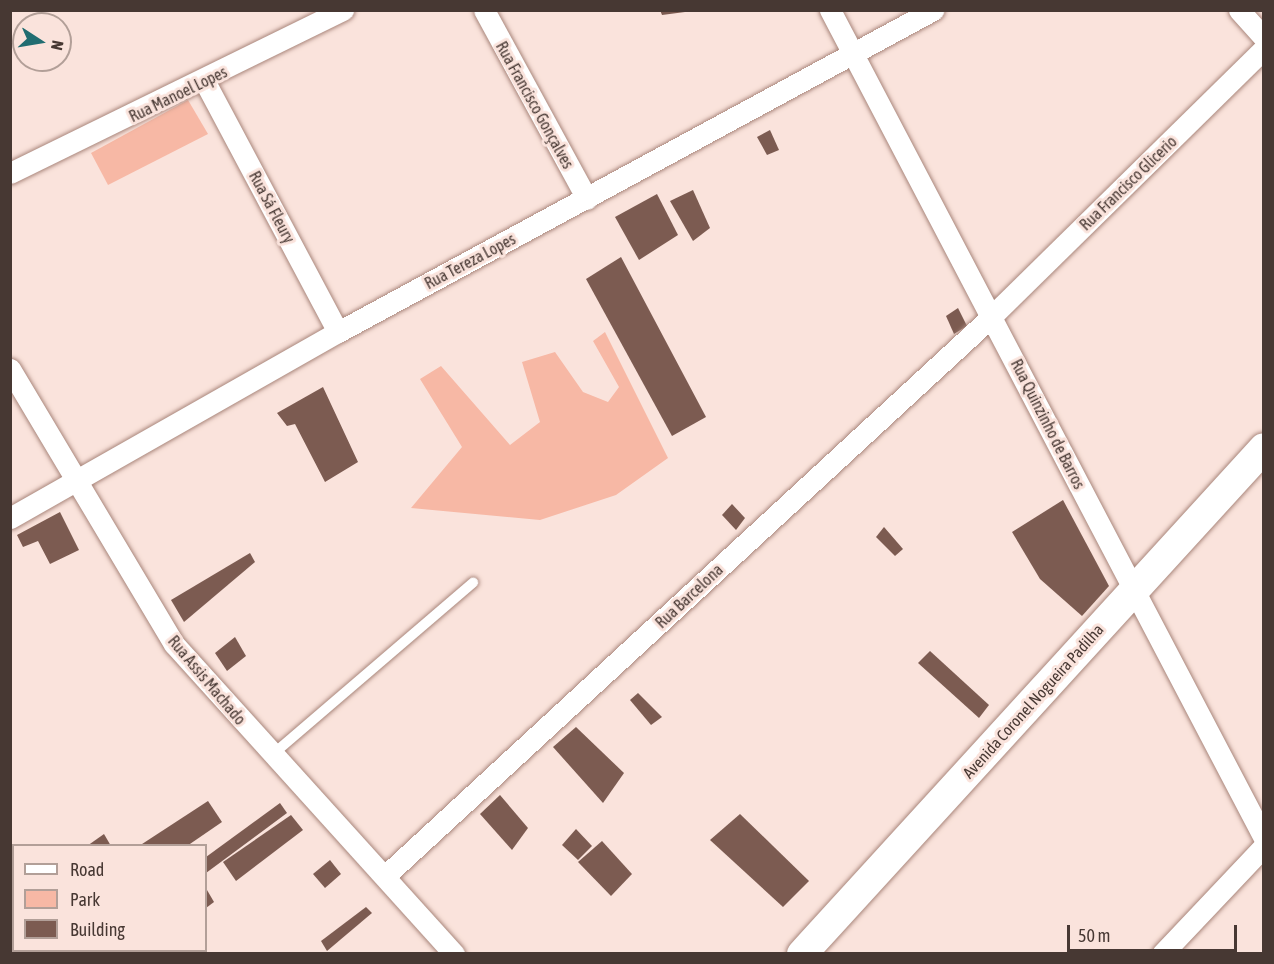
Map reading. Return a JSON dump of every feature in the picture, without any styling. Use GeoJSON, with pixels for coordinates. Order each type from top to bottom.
{"type":"FeatureCollection","features":[{"type":"Feature","properties":{"kind":"main road","name":"Avenida Coronel Nogueira Padilha"},"geometry":{"type":"LineString","coordinates":[[802,954],[1263,447]]}},
{"type":"Feature","properties":{"kind":"street","name":"Rua Manoel Lopes"},"geometry":{"type":"LineString","coordinates":[[10,173],[205,82],[343,10]]}},
{"type":"Feature","properties":{"kind":"street","name":"Rua Francisco Gonçalves"},"geometry":{"type":"LineString","coordinates":[[484,10],[587,199]]}},
{"type":"Feature","properties":{"kind":"street","name":"Rua Quinzinho de Barros"},"geometry":{"type":"LineString","coordinates":[[830,10],[1263,838]]}},
{"type":"Feature","properties":{"kind":"street","name":"Rua Tereza Lopes"},"geometry":{"type":"LineString","coordinates":[[10,518],[338,332],[933,10]]}},
{"type":"Feature","properties":{"kind":"street"},"geometry":{"type":"LineString","coordinates":[[1239,10],[1263,38]]}},
{"type":"Feature","properties":{"kind":"street","name":"Rua Francisco Glicerio"},"geometry":{"type":"LineString","coordinates":[[992,316],[1263,50]]}},
{"type":"Feature","properties":{"kind":"street","name":"Rua Sá Fleury"},"geometry":{"type":"LineString","coordinates":[[205,82],[338,332]]}},
{"type":"Feature","properties":{"kind":"street","name":"Rua Barcelona"},"geometry":{"type":"LineString","coordinates":[[385,876],[992,316]]}},
{"type":"Feature","properties":{"kind":"street","name":"Rua Assis Machado"},"geometry":{"type":"LineString","coordinates":[[10,369],[74,483],[174,644],[454,954]]}},
{"type":"Feature","properties":{"kind":"street"},"geometry":{"type":"LineString","coordinates":[[1162,954],[1263,846]]}},
{"type":"Feature","properties":{"kind":"lane"},"geometry":{"type":"LineString","coordinates":[[272,755],[473,583]]}},
{"type":"Feature","properties":{"kind":"green space"},"geometry":{"type":"Polygon","coordinates":[[[188,100],[208,134],[108,185],[91,153],[188,100]]]}},
{"type":"Feature","properties":{"kind":"green space"},"geometry":{"type":"Polygon","coordinates":[[[605,332],[668,458],[616,495],[540,520],[411,508],[462,447],[420,379],[441,366],[510,445],[540,422],[522,362],[555,352],[583,392],[608,402],[619,387],[593,341],[605,332]]]}},
{"type":"Feature","properties":{"kind":"building"},"geometry":{"type":"Polygon","coordinates":[[[660,10],[685,10],[685,12],[662,15],[660,10]]]}},
{"type":"Feature","properties":{"kind":"building"},"geometry":{"type":"Polygon","coordinates":[[[770,130],[779,150],[767,155],[757,137],[770,130]]]}},
{"type":"Feature","properties":{"kind":"building"},"geometry":{"type":"Polygon","coordinates":[[[693,190],[710,228],[693,241],[670,201],[693,190]]]}},
{"type":"Feature","properties":{"kind":"building"},"geometry":{"type":"Polygon","coordinates":[[[657,194],[678,235],[639,260],[615,217],[657,194]]]}},
{"type":"Feature","properties":{"kind":"building"},"geometry":{"type":"Polygon","coordinates":[[[621,257],[706,417],[672,436],[586,279],[621,257]]]}},
{"type":"Feature","properties":{"kind":"building"},"geometry":{"type":"Polygon","coordinates":[[[958,308],[967,326],[954,334],[946,316],[958,308]]]}},
{"type":"Feature","properties":{"kind":"building"},"geometry":{"type":"Polygon","coordinates":[[[323,387],[358,462],[325,482],[295,424],[287,426],[277,413],[323,387]]]}},
{"type":"Feature","properties":{"kind":"building"},"geometry":{"type":"Polygon","coordinates":[[[1063,500],[1109,586],[1082,616],[1040,579],[1012,532],[1063,500]]]}},
{"type":"Feature","properties":{"kind":"building"},"geometry":{"type":"Polygon","coordinates":[[[732,504],[745,518],[736,530],[722,515],[732,504]]]}},
{"type":"Feature","properties":{"kind":"building"},"geometry":{"type":"Polygon","coordinates":[[[60,512],[79,550],[50,564],[38,541],[23,547],[17,535],[60,512]]]}},
{"type":"Feature","properties":{"kind":"building"},"geometry":{"type":"Polygon","coordinates":[[[884,527],[903,549],[895,556],[876,537],[884,527]]]}},
{"type":"Feature","properties":{"kind":"building"},"geometry":{"type":"Polygon","coordinates":[[[250,553],[255,562],[184,622],[171,600],[250,553]]]}},
{"type":"Feature","properties":{"kind":"building"},"geometry":{"type":"Polygon","coordinates":[[[235,637],[246,656],[227,671],[215,653],[235,637]]]}},
{"type":"Feature","properties":{"kind":"building"},"geometry":{"type":"Polygon","coordinates":[[[930,651],[989,705],[979,718],[918,663],[930,651]]]}},
{"type":"Feature","properties":{"kind":"building"},"geometry":{"type":"Polygon","coordinates":[[[638,693],[662,717],[651,725],[630,700],[638,693]]]}},
{"type":"Feature","properties":{"kind":"building"},"geometry":{"type":"Polygon","coordinates":[[[576,727],[624,773],[603,803],[553,747],[576,727]]]}},
{"type":"Feature","properties":{"kind":"building"},"geometry":{"type":"Polygon","coordinates":[[[500,795],[528,828],[512,850],[480,814],[500,795]]]}},
{"type":"Feature","properties":{"kind":"building"},"geometry":{"type":"Polygon","coordinates":[[[208,801],[222,822],[190,844],[142,844],[208,801]]]}},
{"type":"Feature","properties":{"kind":"building"},"geometry":{"type":"Polygon","coordinates":[[[280,803],[287,813],[207,872],[207,856],[280,803]]]}},
{"type":"Feature","properties":{"kind":"building"},"geometry":{"type":"Polygon","coordinates":[[[740,814],[809,881],[783,907],[710,840],[740,814]]]}},
{"type":"Feature","properties":{"kind":"building"},"geometry":{"type":"Polygon","coordinates":[[[291,815],[303,830],[236,881],[223,862],[291,815]]]}},
{"type":"Feature","properties":{"kind":"building"},"geometry":{"type":"Polygon","coordinates":[[[576,829],[592,846],[578,860],[562,845],[576,829]]]}},
{"type":"Feature","properties":{"kind":"building"},"geometry":{"type":"Polygon","coordinates":[[[104,834],[110,844],[90,844],[104,834]]]}},
{"type":"Feature","properties":{"kind":"building"},"geometry":{"type":"Polygon","coordinates":[[[602,841],[632,874],[611,896],[578,862],[602,841]]]}},
{"type":"Feature","properties":{"kind":"building"},"geometry":{"type":"Polygon","coordinates":[[[330,860],[341,874],[325,888],[313,874],[330,860]]]}},
{"type":"Feature","properties":{"kind":"building"},"geometry":{"type":"Polygon","coordinates":[[[207,890],[214,902],[207,907],[207,890]]]}},
{"type":"Feature","properties":{"kind":"building"},"geometry":{"type":"Polygon","coordinates":[[[366,907],[372,913],[327,951],[321,941],[366,907]]]}},
{"type":"Feature","properties":{"kind":"building"},"geometry":{"type":"Polygon","coordinates":[[[12,948],[12,952],[24,954],[10,954],[12,948]]]}},
{"type":"Feature","properties":{"kind":"building"},"geometry":{"type":"Polygon","coordinates":[[[123,952],[149,952],[150,954],[124,954],[123,952]]]}}]}
